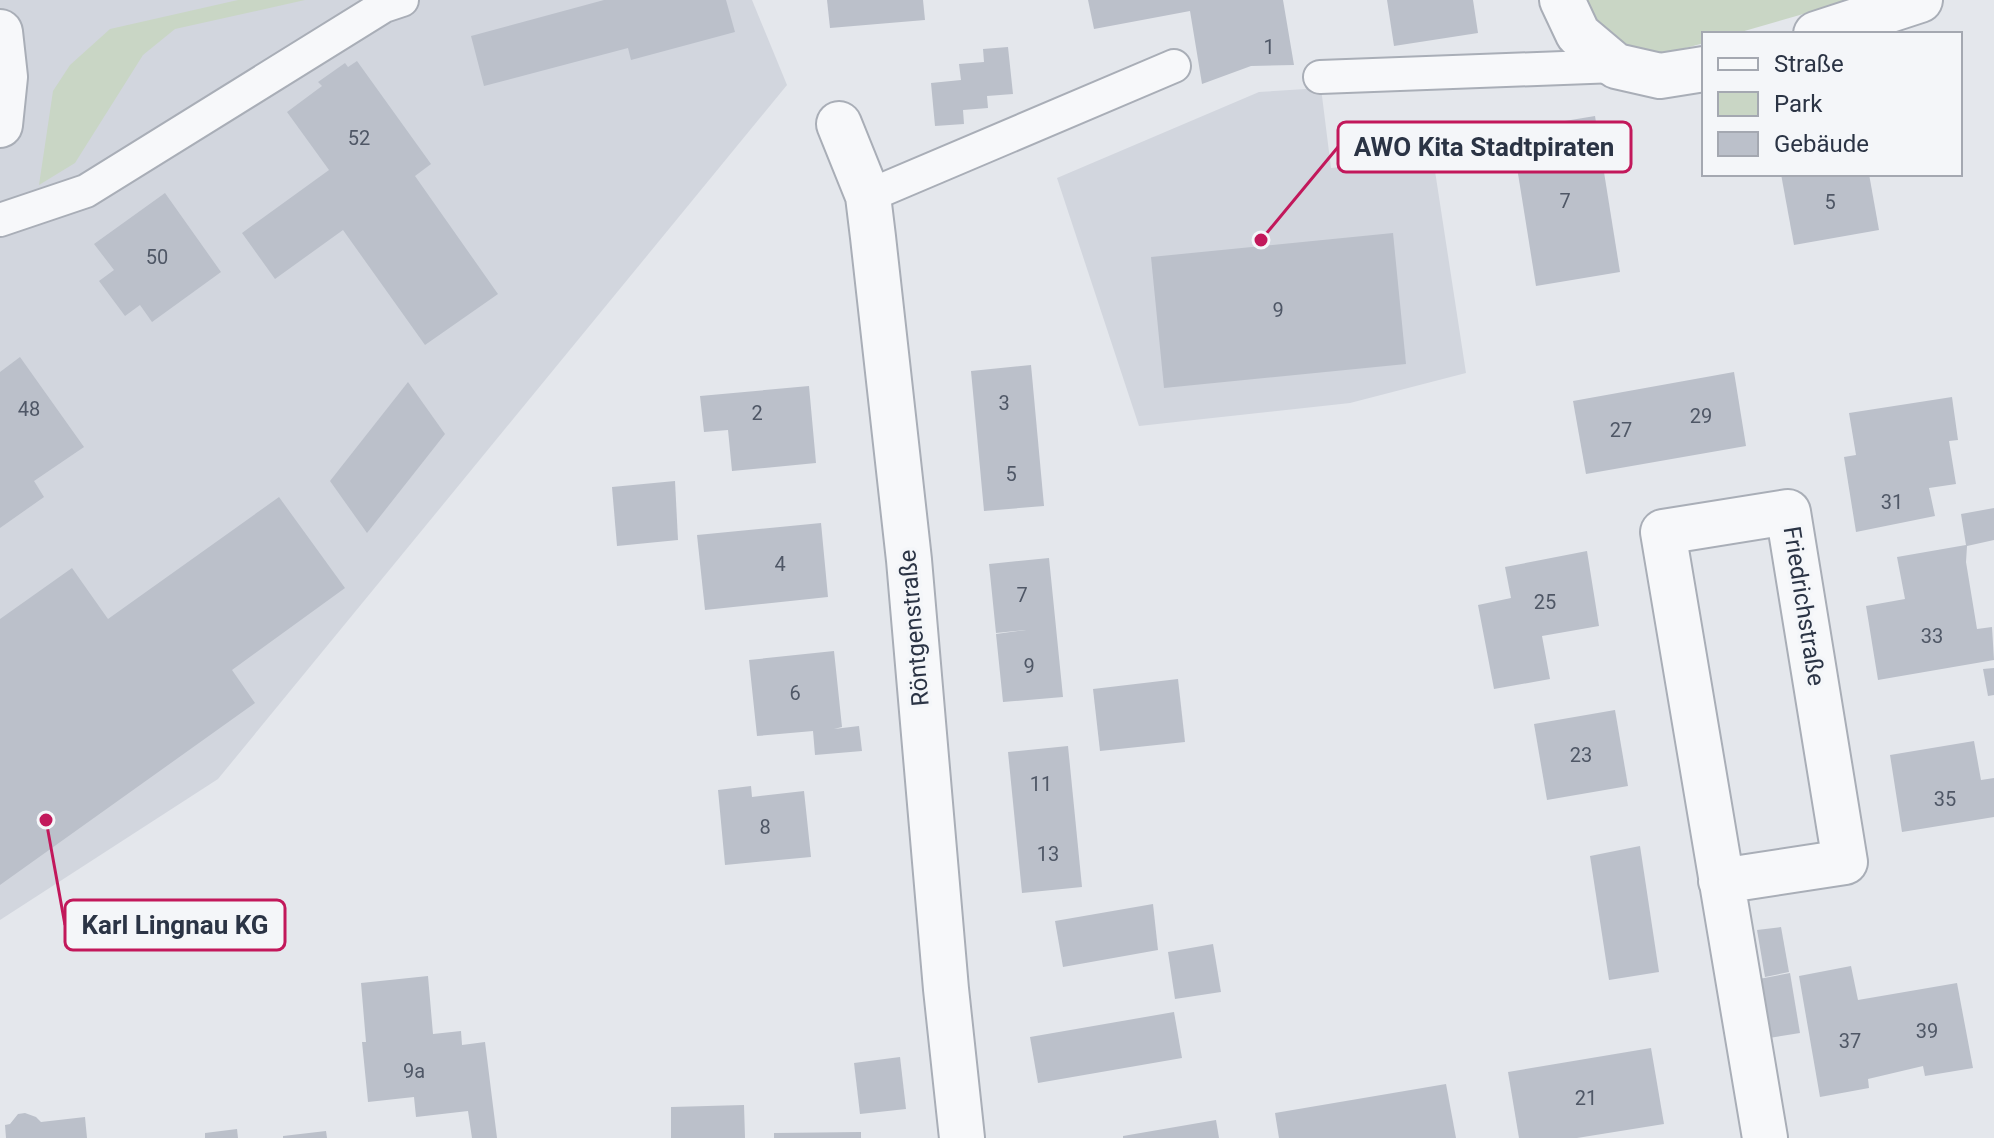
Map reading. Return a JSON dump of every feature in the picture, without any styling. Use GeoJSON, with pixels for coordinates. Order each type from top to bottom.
{"type":"FeatureCollection","features":[{"type":"Feature","properties":{"kind":"street"},"geometry":{"type":"LineString","coordinates":[[1562,0],[1578,34],[1616,66],[1660,76],[1702,69]]}},
{"type":"Feature","properties":{"kind":"street"},"geometry":{"type":"LineString","coordinates":[[1822,32],[1920,0]]}},
{"type":"Feature","properties":{"kind":"street"},"geometry":{"type":"LineString","coordinates":[[0,32],[5,77],[0,125]]}},
{"type":"Feature","properties":{"kind":"street","name":"Röntgenstraße"},"geometry":{"type":"LineString","coordinates":[[839,124],[868,196],[909,560],[962,1138]]}},
{"type":"Feature","properties":{"kind":"street","name":"Friedrichstraße"},"geometry":{"type":"LineString","coordinates":[[1721,881],[1845,862],[1788,512],[1663,532],[1721,881],[1765,1138]]}},
{"type":"Feature","properties":{"kind":"lane"},"geometry":{"type":"LineString","coordinates":[[0,220],[86,191],[384,6],[402,0]]}},
{"type":"Feature","properties":{"kind":"lane"},"geometry":{"type":"LineString","coordinates":[[868,196],[1174,66]]}},
{"type":"Feature","properties":{"kind":"lane"},"geometry":{"type":"LineString","coordinates":[[1320,77],[1616,66]]}},
{"type":"Feature","properties":{"kind":"shaded area"},"geometry":{"type":"Polygon","coordinates":[[[0,0],[752,0],[787,85],[218,779],[0,920],[0,0]]]}},
{"type":"Feature","properties":{"kind":"shaded area"},"geometry":{"type":"Polygon","coordinates":[[[1321,88],[1331,168],[1433,158],[1466,373],[1350,403],[1139,426],[1057,178],[1259,92],[1321,88]]]}},
{"type":"Feature","properties":{"kind":"green space"},"geometry":{"type":"Polygon","coordinates":[[[238,0],[305,0],[175,29],[143,55],[75,163],[39,185],[53,91],[70,65],[110,29],[238,0]]]}},
{"type":"Feature","properties":{"kind":"green space"},"geometry":{"type":"Polygon","coordinates":[[[1582,0],[1852,0],[1741,32],[1702,32],[1702,44],[1653,57],[1612,41],[1586,12],[1582,0]]]}},
{"type":"Feature","properties":{"kind":"building"},"geometry":{"type":"Polygon","coordinates":[[[604,0],[726,0],[735,32],[631,60],[628,48],[484,86],[471,36],[604,0]]]}},
{"type":"Feature","properties":{"kind":"building"},"geometry":{"type":"Polygon","coordinates":[[[827,0],[923,0],[925,20],[830,28],[827,0]]]}},
{"type":"Feature","properties":{"kind":"building"},"geometry":{"type":"Polygon","coordinates":[[[1088,0],[1283,0],[1294,65],[1251,66],[1202,84],[1190,11],[1094,29],[1088,0]]]}},
{"type":"Feature","properties":{"kind":"building"},"geometry":{"type":"Polygon","coordinates":[[[1387,0],[1473,0],[1478,33],[1394,46],[1387,0]]]}},
{"type":"Feature","properties":{"kind":"building"},"geometry":{"type":"Polygon","coordinates":[[[1008,47],[1013,94],[987,96],[988,108],[963,110],[964,124],[935,126],[931,83],[961,80],[959,64],[984,62],[983,49],[1008,47]]]}},
{"type":"Feature","properties":{"kind":"building"},"geometry":{"type":"Polygon","coordinates":[[[357,61],[431,164],[415,176],[498,294],[425,345],[343,230],[275,279],[242,233],[329,170],[287,112],[322,86],[318,82],[345,63],[348,67],[357,61]]]}},
{"type":"Feature","properties":{"kind":"building"},"geometry":{"type":"Polygon","coordinates":[[[1595,116],[1620,272],[1536,286],[1511,130],[1595,116]]]}},
{"type":"Feature","properties":{"kind":"building"},"geometry":{"type":"Polygon","coordinates":[[[1781,176],[1869,176],[1879,230],[1794,245],[1781,176]]]}},
{"type":"Feature","properties":{"kind":"building"},"geometry":{"type":"Polygon","coordinates":[[[165,193],[221,272],[152,322],[140,305],[125,316],[99,281],[114,270],[94,244],[165,193]]]}},
{"type":"Feature","properties":{"kind":"building"},"geometry":{"type":"Polygon","coordinates":[[[1393,233],[1406,364],[1164,388],[1151,257],[1393,233]]]}},
{"type":"Feature","properties":{"kind":"building"},"geometry":{"type":"Polygon","coordinates":[[[20,357],[84,447],[34,481],[44,497],[0,528],[0,372],[20,357]]]}},
{"type":"Feature","properties":{"kind":"building"},"geometry":{"type":"Polygon","coordinates":[[[1031,365],[1044,506],[984,511],[971,371],[1031,365]]]}},
{"type":"Feature","properties":{"kind":"building"},"geometry":{"type":"Polygon","coordinates":[[[1734,372],[1746,446],[1586,474],[1573,401],[1734,372]]]}},
{"type":"Feature","properties":{"kind":"building"},"geometry":{"type":"Polygon","coordinates":[[[408,382],[445,434],[367,533],[330,481],[408,382]]]}},
{"type":"Feature","properties":{"kind":"building"},"geometry":{"type":"Polygon","coordinates":[[[809,386],[816,463],[732,471],[728,430],[704,432],[700,396],[809,386]]]}},
{"type":"Feature","properties":{"kind":"building"},"geometry":{"type":"Polygon","coordinates":[[[1952,397],[1958,440],[1949,441],[1956,484],[1929,488],[1935,516],[1856,532],[1844,457],[1856,455],[1849,413],[1952,397]]]}},
{"type":"Feature","properties":{"kind":"building"},"geometry":{"type":"Polygon","coordinates":[[[675,481],[678,540],[617,546],[612,487],[675,481]]]}},
{"type":"Feature","properties":{"kind":"building"},"geometry":{"type":"Polygon","coordinates":[[[279,497],[345,588],[232,670],[255,703],[0,885],[0,619],[72,568],[108,619],[279,497]]]}},
{"type":"Feature","properties":{"kind":"building"},"geometry":{"type":"Polygon","coordinates":[[[1994,508],[1994,540],[1967,546],[1966,562],[1977,629],[1992,627],[1994,660],[1878,680],[1866,606],[1905,599],[1897,557],[1966,545],[1961,514],[1994,508]]]}},
{"type":"Feature","properties":{"kind":"building"},"geometry":{"type":"Polygon","coordinates":[[[821,523],[828,597],[705,610],[697,535],[821,523]]]}},
{"type":"Feature","properties":{"kind":"building"},"geometry":{"type":"Polygon","coordinates":[[[1587,551],[1599,626],[1542,636],[1550,679],[1494,689],[1478,605],[1511,598],[1505,567],[1587,551]]]}},
{"type":"Feature","properties":{"kind":"building"},"geometry":{"type":"Polygon","coordinates":[[[1049,558],[1063,697],[1003,702],[996,634],[1026,630],[996,633],[989,564],[1049,558]]]}},
{"type":"Feature","properties":{"kind":"building"},"geometry":{"type":"Polygon","coordinates":[[[834,651],[842,727],[834,729],[859,726],[862,751],[815,755],[813,731],[757,736],[749,660],[834,651]]]}},
{"type":"Feature","properties":{"kind":"building"},"geometry":{"type":"Polygon","coordinates":[[[1994,668],[1994,695],[1988,696],[1983,669],[1994,668]]]}},
{"type":"Feature","properties":{"kind":"building"},"geometry":{"type":"Polygon","coordinates":[[[1178,679],[1185,742],[1100,751],[1093,689],[1178,679]]]}},
{"type":"Feature","properties":{"kind":"building"},"geometry":{"type":"Polygon","coordinates":[[[1615,710],[1628,786],[1547,800],[1534,724],[1615,710]]]}},
{"type":"Feature","properties":{"kind":"building"},"geometry":{"type":"Polygon","coordinates":[[[1974,741],[1981,780],[1994,778],[1994,817],[1902,832],[1890,755],[1974,741]]]}},
{"type":"Feature","properties":{"kind":"building"},"geometry":{"type":"Polygon","coordinates":[[[1068,746],[1082,887],[1022,893],[1008,752],[1068,746]]]}},
{"type":"Feature","properties":{"kind":"building"},"geometry":{"type":"Polygon","coordinates":[[[751,786],[752,797],[804,791],[811,857],[725,865],[718,790],[751,786]]]}},
{"type":"Feature","properties":{"kind":"building"},"geometry":{"type":"Polygon","coordinates":[[[1640,846],[1659,972],[1609,980],[1590,856],[1640,846]]]}},
{"type":"Feature","properties":{"kind":"building"},"geometry":{"type":"Polygon","coordinates":[[[1153,904],[1158,950],[1063,967],[1055,921],[1153,904]]]}},
{"type":"Feature","properties":{"kind":"building"},"geometry":{"type":"Polygon","coordinates":[[[1781,927],[1789,972],[1765,977],[1757,930],[1781,927]]]}},
{"type":"Feature","properties":{"kind":"building"},"geometry":{"type":"Polygon","coordinates":[[[1213,944],[1221,992],[1175,999],[1168,952],[1213,944]]]}},
{"type":"Feature","properties":{"kind":"building"},"geometry":{"type":"Polygon","coordinates":[[[1851,966],[1858,1000],[1957,983],[1973,1068],[1925,1076],[1923,1066],[1868,1079],[1869,1088],[1820,1097],[1799,976],[1851,966]]]}},
{"type":"Feature","properties":{"kind":"building"},"geometry":{"type":"Polygon","coordinates":[[[1790,973],[1800,1033],[1769,1038],[1759,979],[1790,973]]]}},
{"type":"Feature","properties":{"kind":"building"},"geometry":{"type":"Polygon","coordinates":[[[428,976],[433,1034],[461,1031],[462,1045],[485,1042],[497,1138],[472,1138],[468,1111],[416,1117],[414,1097],[368,1102],[362,1042],[366,1042],[361,983],[428,976]]]}},
{"type":"Feature","properties":{"kind":"building"},"geometry":{"type":"Polygon","coordinates":[[[1174,1012],[1182,1058],[1038,1083],[1030,1037],[1174,1012]]]}},
{"type":"Feature","properties":{"kind":"building"},"geometry":{"type":"Polygon","coordinates":[[[1651,1048],[1664,1124],[1577,1138],[1519,1138],[1508,1072],[1651,1048]]]}},
{"type":"Feature","properties":{"kind":"building"},"geometry":{"type":"Polygon","coordinates":[[[900,1057],[906,1109],[860,1114],[854,1063],[900,1057]]]}},
{"type":"Feature","properties":{"kind":"building"},"geometry":{"type":"Polygon","coordinates":[[[1446,1084],[1456,1138],[1279,1138],[1275,1113],[1446,1084]]]}},
{"type":"Feature","properties":{"kind":"building"},"geometry":{"type":"Polygon","coordinates":[[[744,1105],[745,1138],[671,1138],[671,1107],[744,1105]]]}},
{"type":"Feature","properties":{"kind":"building"},"geometry":{"type":"Polygon","coordinates":[[[25,1113],[41,1122],[85,1117],[87,1138],[6,1138],[5,1125],[10,1124],[18,1114],[25,1113]]]}},
{"type":"Feature","properties":{"kind":"building"},"geometry":{"type":"Polygon","coordinates":[[[1216,1120],[1219,1138],[1123,1138],[1123,1136],[1216,1120]]]}},
{"type":"Feature","properties":{"kind":"building"},"geometry":{"type":"Polygon","coordinates":[[[237,1129],[238,1138],[205,1138],[205,1133],[237,1129]]]}},
{"type":"Feature","properties":{"kind":"building"},"geometry":{"type":"Polygon","coordinates":[[[326,1131],[327,1138],[283,1138],[283,1136],[326,1131]]]}},
{"type":"Feature","properties":{"kind":"building"},"geometry":{"type":"Polygon","coordinates":[[[861,1132],[861,1138],[774,1138],[774,1133],[861,1132]]]}},
{"type":"Feature","properties":{"kind":"place","name":"AWO Kita Stadtpiraten"},"geometry":{"type":"Point","coordinates":[1261,240]}},
{"type":"Feature","properties":{"kind":"place","name":"Karl Lingnau KG"},"geometry":{"type":"Point","coordinates":[46,820]}}]}
